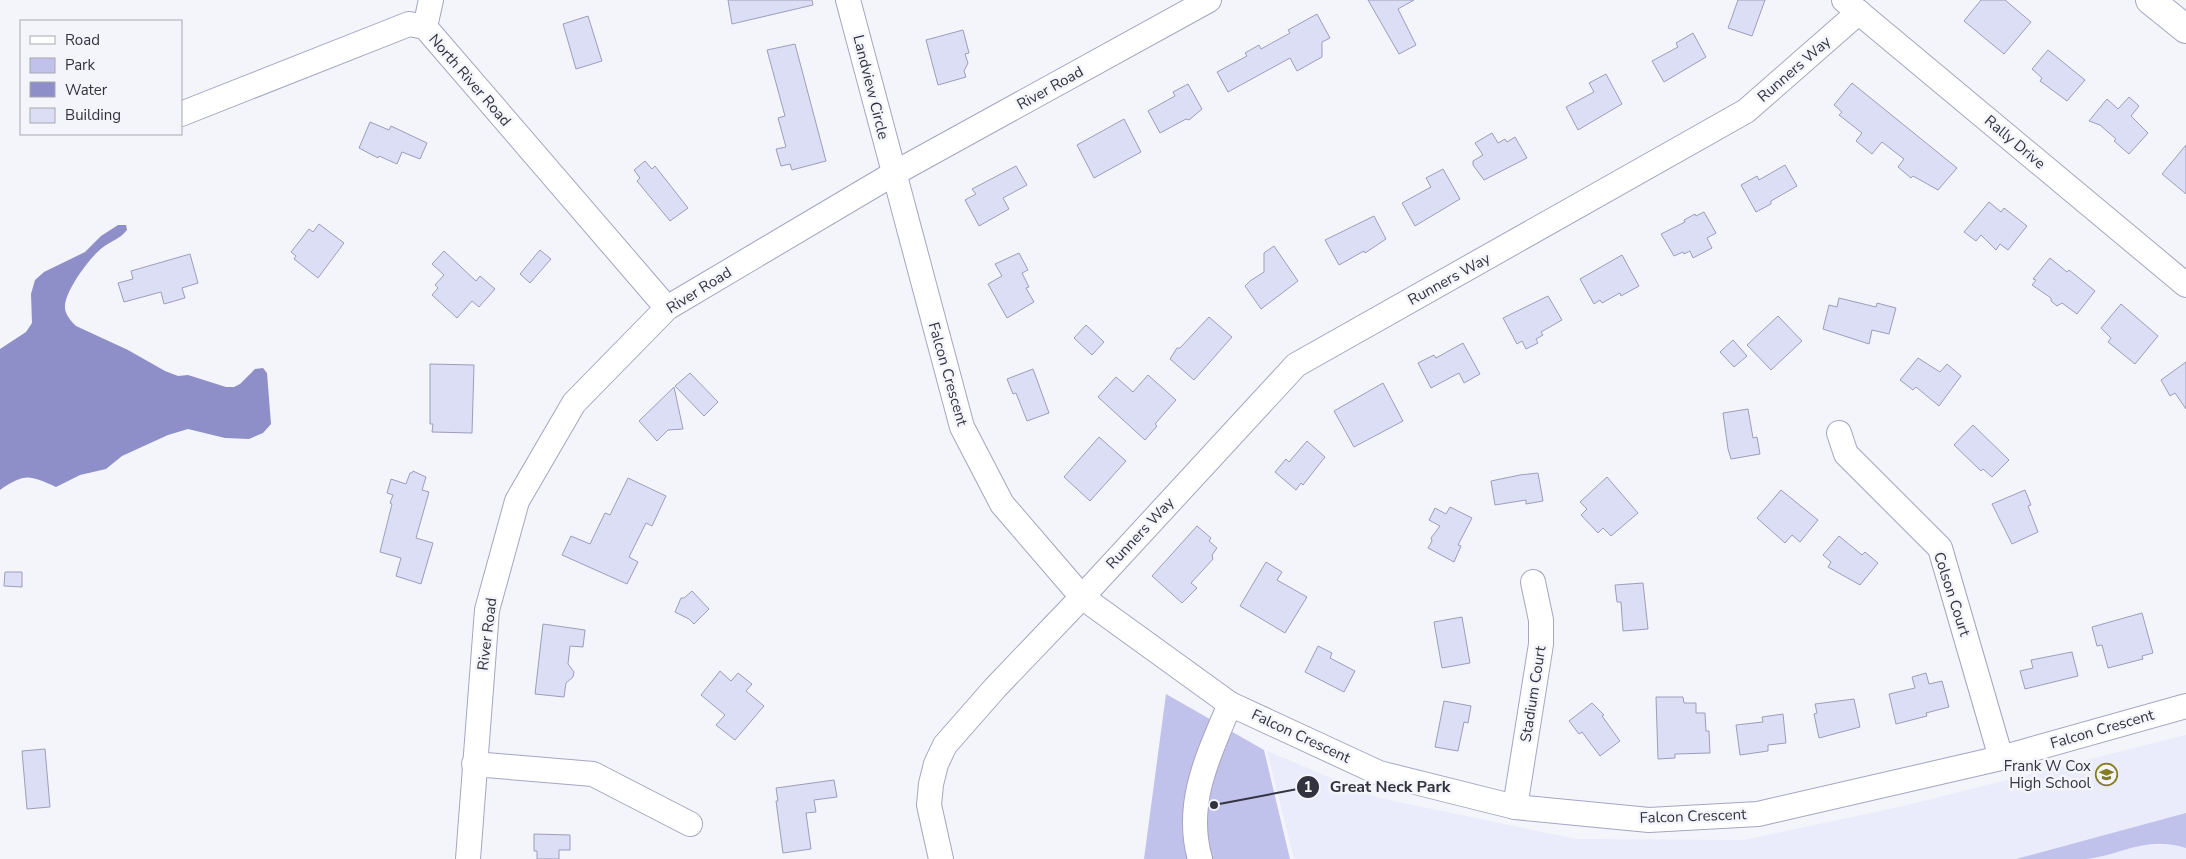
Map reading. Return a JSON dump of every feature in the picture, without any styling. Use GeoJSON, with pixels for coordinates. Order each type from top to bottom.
{"type":"FeatureCollection","features":[{"type":"Feature","properties":{"kind":"main road"},"geometry":{"type":"LineString","coordinates":[[2150,0],[2186,29]]}},
{"type":"Feature","properties":{"kind":"street"},"geometry":{"type":"LineString","coordinates":[[415,0],[417,26]]}},
{"type":"Feature","properties":{"kind":"street"},"geometry":{"type":"LineString","coordinates":[[182,114],[417,26],[431,0]]}},
{"type":"Feature","properties":{"kind":"street","name":"Landview Circle"},"geometry":{"type":"LineString","coordinates":[[848,0],[893,174]]}},
{"type":"Feature","properties":{"kind":"street","name":"River Road"},"geometry":{"type":"LineString","coordinates":[[468,859],[487,610],[517,501],[574,403],[667,308],[893,174],[1209,0]]}},
{"type":"Feature","properties":{"kind":"street","name":"Rally Drive"},"geometry":{"type":"LineString","coordinates":[[1851,6],[2186,285]]}},
{"type":"Feature","properties":{"kind":"street","name":"Runners Way"},"geometry":{"type":"LineString","coordinates":[[941,859],[929,805],[930,784],[936,764],[946,745],[995,688],[1082,597],[1296,365],[1746,111],[1851,6]]}},
{"type":"Feature","properties":{"kind":"street","name":"North River Road"},"geometry":{"type":"LineString","coordinates":[[417,26],[667,308]]}},
{"type":"Feature","properties":{"kind":"street","name":"Falcon Crescent"},"geometry":{"type":"LineString","coordinates":[[893,174],[962,427],[1002,504],[1082,597],[1230,704],[1379,773],[1515,807],[1649,820],[1758,814],[2001,758],[2186,706]]}},
{"type":"Feature","properties":{"kind":"street","name":"Colson Court"},"geometry":{"type":"LineString","coordinates":[[1839,433],[1846,454],[1940,548],[2001,758]]}},
{"type":"Feature","properties":{"kind":"street","name":"Stadium Court"},"geometry":{"type":"LineString","coordinates":[[1515,807],[1541,644],[1541,620],[1533,582]]}},
{"type":"Feature","properties":{"kind":"street"},"geometry":{"type":"LineString","coordinates":[[1200,859],[1194,823],[1196,798],[1201,773],[1230,704]]}},
{"type":"Feature","properties":{"kind":"street"},"geometry":{"type":"LineString","coordinates":[[474,764],[593,774],[690,824]]}},
{"type":"Feature","properties":{"kind":"shaded area","name":"Frank W Cox High School"},"geometry":{"type":"Polygon","coordinates":[[[2186,735],[2186,859],[1294,859],[1267,751],[1379,798],[1576,839],[1744,840],[1904,806],[2186,735]]]}},
{"type":"Feature","properties":{"kind":"green space"},"geometry":{"type":"Polygon","coordinates":[[[1166,694],[1264,750],[1290,859],[1144,859],[1166,694]]]}},
{"type":"Feature","properties":{"kind":"green space"},"geometry":{"type":"Polygon","coordinates":[[[2186,813],[2186,848],[2158,844],[2134,847],[2085,859],[2016,859],[2186,813]]]}},
{"type":"Feature","properties":{"kind":"water"},"geometry":{"type":"Polygon","coordinates":[[[118,225],[126,225],[127,230],[97,252],[85,266],[69,292],[65,309],[70,319],[76,326],[178,376],[188,375],[226,387],[234,387],[240,384],[255,369],[263,368],[267,373],[271,424],[263,433],[249,439],[225,438],[188,429],[168,435],[122,456],[106,469],[80,475],[56,487],[33,478],[22,478],[0,490],[0,349],[26,332],[32,323],[31,294],[35,280],[44,272],[85,252],[101,236],[118,225]]]}},
{"type":"Feature","properties":{"kind":"building"},"geometry":{"type":"Polygon","coordinates":[[[728,0],[812,0],[813,5],[732,24],[728,0]]]}},
{"type":"Feature","properties":{"kind":"building"},"geometry":{"type":"Polygon","coordinates":[[[1368,0],[1414,0],[1398,9],[1416,45],[1399,54],[1368,0]]]}},
{"type":"Feature","properties":{"kind":"building"},"geometry":{"type":"Polygon","coordinates":[[[1738,0],[1765,0],[1752,36],[1728,28],[1738,0]]]}},
{"type":"Feature","properties":{"kind":"building"},"geometry":{"type":"Polygon","coordinates":[[[1981,0],[2005,0],[2031,22],[2004,54],[1964,21],[1981,0]]]}},
{"type":"Feature","properties":{"kind":"building"},"geometry":{"type":"Polygon","coordinates":[[[1317,14],[1330,38],[1322,42],[1322,57],[1297,71],[1290,58],[1228,92],[1217,72],[1247,56],[1245,53],[1259,45],[1261,49],[1290,33],[1288,30],[1317,14]]]}},
{"type":"Feature","properties":{"kind":"building"},"geometry":{"type":"Polygon","coordinates":[[[588,16],[602,61],[576,69],[563,24],[588,16]]]}},
{"type":"Feature","properties":{"kind":"building"},"geometry":{"type":"Polygon","coordinates":[[[963,30],[969,53],[965,54],[968,63],[964,71],[966,77],[938,85],[926,40],[963,30]]]}},
{"type":"Feature","properties":{"kind":"building"},"geometry":{"type":"Polygon","coordinates":[[[1693,33],[1706,57],[1664,82],[1652,61],[1678,47],[1676,43],[1693,33]]]}},
{"type":"Feature","properties":{"kind":"building"},"geometry":{"type":"Polygon","coordinates":[[[795,44],[826,161],[792,170],[790,164],[781,166],[776,149],[786,147],[778,118],[785,116],[767,50],[795,44]]]}},
{"type":"Feature","properties":{"kind":"building"},"geometry":{"type":"Polygon","coordinates":[[[2048,50],[2085,80],[2067,101],[2040,81],[2042,78],[2032,69],[2048,50]]]}},
{"type":"Feature","properties":{"kind":"building"},"geometry":{"type":"Polygon","coordinates":[[[1606,74],[1622,104],[1578,130],[1566,107],[1594,92],[1589,83],[1606,74]]]}},
{"type":"Feature","properties":{"kind":"building"},"geometry":{"type":"Polygon","coordinates":[[[1852,83],[1957,168],[1938,190],[1913,176],[1911,178],[1898,167],[1904,159],[1882,142],[1872,154],[1856,141],[1862,133],[1839,115],[1842,112],[1834,105],[1852,83]]]}},
{"type":"Feature","properties":{"kind":"building"},"geometry":{"type":"Polygon","coordinates":[[[1188,84],[1202,109],[1189,120],[1186,119],[1160,133],[1148,111],[1175,96],[1173,92],[1188,84]]]}},
{"type":"Feature","properties":{"kind":"building"},"geometry":{"type":"Polygon","coordinates":[[[2129,97],[2139,106],[2131,116],[2148,133],[2129,154],[2100,125],[2089,121],[2107,99],[2118,109],[2129,97]]]}},
{"type":"Feature","properties":{"kind":"building"},"geometry":{"type":"Polygon","coordinates":[[[1124,119],[1141,152],[1094,178],[1077,145],[1124,119]]]}},
{"type":"Feature","properties":{"kind":"building"},"geometry":{"type":"Polygon","coordinates":[[[370,122],[389,130],[391,126],[427,143],[420,159],[402,152],[397,164],[379,156],[378,158],[359,148],[370,122]]]}},
{"type":"Feature","properties":{"kind":"building"},"geometry":{"type":"Polygon","coordinates":[[[1492,133],[1498,143],[1505,139],[1507,142],[1515,137],[1527,158],[1484,180],[1473,165],[1473,161],[1483,155],[1475,143],[1492,133]]]}},
{"type":"Feature","properties":{"kind":"building"},"geometry":{"type":"Polygon","coordinates":[[[2186,145],[2186,194],[2162,174],[2186,145]]]}},
{"type":"Feature","properties":{"kind":"building"},"geometry":{"type":"Polygon","coordinates":[[[645,161],[652,169],[655,166],[688,208],[670,221],[637,181],[640,178],[634,170],[645,161]]]}},
{"type":"Feature","properties":{"kind":"building"},"geometry":{"type":"Polygon","coordinates":[[[1785,165],[1797,186],[1756,212],[1741,185],[1757,176],[1759,180],[1785,165]]]}},
{"type":"Feature","properties":{"kind":"building"},"geometry":{"type":"Polygon","coordinates":[[[1016,166],[1027,185],[1003,198],[1009,209],[979,226],[965,200],[976,194],[972,189],[1016,166]]]}},
{"type":"Feature","properties":{"kind":"building"},"geometry":{"type":"Polygon","coordinates":[[[1443,169],[1460,199],[1415,226],[1402,203],[1431,187],[1426,178],[1443,169]]]}},
{"type":"Feature","properties":{"kind":"building"},"geometry":{"type":"Polygon","coordinates":[[[1989,202],[2001,212],[2004,208],[2027,226],[2008,250],[2000,244],[1996,250],[1981,235],[1976,241],[1964,232],[1989,202]]]}},
{"type":"Feature","properties":{"kind":"building"},"geometry":{"type":"Polygon","coordinates":[[[1704,212],[1716,233],[1707,238],[1712,248],[1693,258],[1690,251],[1674,256],[1661,234],[1685,222],[1684,220],[1695,214],[1696,216],[1704,212]]]}},
{"type":"Feature","properties":{"kind":"building"},"geometry":{"type":"Polygon","coordinates":[[[1374,216],[1386,239],[1365,253],[1364,251],[1339,265],[1325,240],[1374,216]]]}},
{"type":"Feature","properties":{"kind":"building"},"geometry":{"type":"Polygon","coordinates":[[[319,224],[344,243],[318,278],[294,259],[296,256],[291,252],[309,229],[313,232],[319,224]]]}},
{"type":"Feature","properties":{"kind":"building"},"geometry":{"type":"Polygon","coordinates":[[[1274,246],[1298,281],[1261,309],[1245,286],[1264,272],[1264,253],[1274,246]]]}},
{"type":"Feature","properties":{"kind":"building"},"geometry":{"type":"Polygon","coordinates":[[[540,250],[551,259],[530,283],[520,274],[540,250]]]}},
{"type":"Feature","properties":{"kind":"building"},"geometry":{"type":"Polygon","coordinates":[[[444,251],[476,281],[480,276],[495,289],[479,307],[472,301],[457,318],[432,295],[438,288],[435,285],[444,275],[432,264],[444,251]]]}},
{"type":"Feature","properties":{"kind":"building"},"geometry":{"type":"Polygon","coordinates":[[[1019,253],[1028,270],[1022,273],[1029,287],[1026,288],[1034,302],[1007,318],[988,284],[1002,276],[995,264],[1019,253]]]}},
{"type":"Feature","properties":{"kind":"building"},"geometry":{"type":"Polygon","coordinates":[[[190,254],[198,283],[182,288],[185,298],[164,304],[161,292],[124,302],[118,283],[133,279],[131,271],[190,254]]]}},
{"type":"Feature","properties":{"kind":"building"},"geometry":{"type":"Polygon","coordinates":[[[1622,255],[1639,286],[1621,296],[1620,293],[1602,303],[1600,300],[1594,304],[1580,279],[1622,255]]]}},
{"type":"Feature","properties":{"kind":"building"},"geometry":{"type":"Polygon","coordinates":[[[2050,258],[2067,272],[2069,270],[2095,291],[2077,314],[2062,303],[2057,306],[2051,301],[2051,298],[2032,285],[2036,280],[2033,279],[2050,258]]]}},
{"type":"Feature","properties":{"kind":"building"},"geometry":{"type":"Polygon","coordinates":[[[1548,296],[1562,320],[1541,332],[1543,335],[1536,339],[1538,343],[1526,349],[1522,341],[1517,344],[1503,318],[1548,296]]]}},
{"type":"Feature","properties":{"kind":"building"},"geometry":{"type":"Polygon","coordinates":[[[1839,298],[1876,307],[1877,303],[1896,308],[1889,334],[1872,330],[1869,344],[1823,329],[1829,305],[1837,307],[1839,298]]]}},
{"type":"Feature","properties":{"kind":"building"},"geometry":{"type":"Polygon","coordinates":[[[2121,304],[2158,336],[2135,364],[2108,342],[2111,338],[2101,328],[2121,304]]]}},
{"type":"Feature","properties":{"kind":"building"},"geometry":{"type":"Polygon","coordinates":[[[1778,316],[1802,341],[1771,370],[1747,345],[1778,316]]]}},
{"type":"Feature","properties":{"kind":"building"},"geometry":{"type":"Polygon","coordinates":[[[1209,317],[1232,337],[1194,380],[1170,359],[1177,348],[1180,348],[1209,317]]]}},
{"type":"Feature","properties":{"kind":"building"},"geometry":{"type":"Polygon","coordinates":[[[1086,325],[1104,342],[1092,355],[1074,338],[1086,325]]]}},
{"type":"Feature","properties":{"kind":"building"},"geometry":{"type":"Polygon","coordinates":[[[1733,340],[1747,356],[1734,367],[1720,352],[1733,340]]]}},
{"type":"Feature","properties":{"kind":"building"},"geometry":{"type":"Polygon","coordinates":[[[1463,343],[1480,374],[1464,383],[1459,373],[1431,388],[1418,363],[1434,355],[1436,358],[1463,343]]]}},
{"type":"Feature","properties":{"kind":"building"},"geometry":{"type":"Polygon","coordinates":[[[1918,358],[1940,372],[1947,364],[1961,376],[1939,406],[1916,387],[1913,390],[1900,380],[1918,358]]]}},
{"type":"Feature","properties":{"kind":"building"},"geometry":{"type":"Polygon","coordinates":[[[2186,362],[2186,409],[2175,393],[2170,396],[2161,380],[2186,362]]]}},
{"type":"Feature","properties":{"kind":"building"},"geometry":{"type":"Polygon","coordinates":[[[430,364],[474,365],[472,433],[432,432],[433,424],[430,424],[430,364]]]}},
{"type":"Feature","properties":{"kind":"building"},"geometry":{"type":"Polygon","coordinates":[[[1033,369],[1049,413],[1027,421],[1016,393],[1013,394],[1007,379],[1033,369]]]}},
{"type":"Feature","properties":{"kind":"building"},"geometry":{"type":"Polygon","coordinates":[[[690,373],[718,402],[704,416],[675,386],[690,373]]]}},
{"type":"Feature","properties":{"kind":"building"},"geometry":{"type":"Polygon","coordinates":[[[1148,375],[1176,400],[1155,424],[1157,426],[1145,440],[1098,397],[1116,377],[1133,392],[1148,375]]]}},
{"type":"Feature","properties":{"kind":"building"},"geometry":{"type":"Polygon","coordinates":[[[1383,383],[1403,421],[1354,447],[1334,411],[1383,383]]]}},
{"type":"Feature","properties":{"kind":"building"},"geometry":{"type":"Polygon","coordinates":[[[674,387],[683,429],[668,430],[657,441],[639,421],[674,387]]]}},
{"type":"Feature","properties":{"kind":"building"},"geometry":{"type":"Polygon","coordinates":[[[1748,409],[1753,438],[1757,437],[1760,454],[1731,459],[1723,413],[1748,409]]]}},
{"type":"Feature","properties":{"kind":"building"},"geometry":{"type":"Polygon","coordinates":[[[1973,425],[2009,460],[1992,477],[1983,469],[1981,471],[1954,445],[1973,425]]]}},
{"type":"Feature","properties":{"kind":"building"},"geometry":{"type":"Polygon","coordinates":[[[1099,437],[1126,461],[1090,501],[1064,477],[1099,437]]]}},
{"type":"Feature","properties":{"kind":"building"},"geometry":{"type":"Polygon","coordinates":[[[1307,441],[1325,457],[1303,485],[1301,483],[1296,490],[1275,472],[1286,459],[1289,462],[1307,441]]]}},
{"type":"Feature","properties":{"kind":"building"},"geometry":{"type":"Polygon","coordinates":[[[413,471],[426,477],[422,490],[429,492],[416,538],[433,543],[421,584],[396,576],[401,558],[380,552],[392,504],[390,503],[393,495],[387,493],[391,479],[406,484],[410,473],[413,471]]]}},
{"type":"Feature","properties":{"kind":"building"},"geometry":{"type":"Polygon","coordinates":[[[1538,473],[1543,501],[1526,504],[1526,500],[1495,505],[1491,481],[1538,473]]]}},
{"type":"Feature","properties":{"kind":"building"},"geometry":{"type":"Polygon","coordinates":[[[1607,477],[1638,513],[1611,536],[1603,528],[1598,533],[1581,515],[1587,509],[1580,502],[1607,477]]]}},
{"type":"Feature","properties":{"kind":"building"},"geometry":{"type":"Polygon","coordinates":[[[628,478],[666,496],[652,526],[646,523],[629,557],[638,562],[627,584],[562,555],[571,536],[590,544],[605,513],[610,515],[628,478]]]}},
{"type":"Feature","properties":{"kind":"building"},"geometry":{"type":"Polygon","coordinates":[[[1781,490],[1818,520],[1800,542],[1792,535],[1785,543],[1757,518],[1781,490]]]}},
{"type":"Feature","properties":{"kind":"building"},"geometry":{"type":"Polygon","coordinates":[[[2025,490],[2031,505],[2028,506],[2038,532],[2012,544],[1992,504],[2025,490]]]}},
{"type":"Feature","properties":{"kind":"building"},"geometry":{"type":"Polygon","coordinates":[[[1450,507],[1472,518],[1458,545],[1461,546],[1454,562],[1428,548],[1432,541],[1431,538],[1440,526],[1429,520],[1435,508],[1446,514],[1450,507]]]}},
{"type":"Feature","properties":{"kind":"building"},"geometry":{"type":"Polygon","coordinates":[[[1197,526],[1211,538],[1209,541],[1217,548],[1212,555],[1213,559],[1191,583],[1197,588],[1182,603],[1152,576],[1197,526]]]}},
{"type":"Feature","properties":{"kind":"building"},"geometry":{"type":"Polygon","coordinates":[[[1839,536],[1862,555],[1865,552],[1878,563],[1860,585],[1828,567],[1831,562],[1823,555],[1839,536]]]}},
{"type":"Feature","properties":{"kind":"building"},"geometry":{"type":"Polygon","coordinates":[[[1266,562],[1282,572],[1277,580],[1307,597],[1285,633],[1240,606],[1266,562]]]}},
{"type":"Feature","properties":{"kind":"building"},"geometry":{"type":"Polygon","coordinates":[[[5,572],[22,572],[22,587],[4,586],[5,572]]]}},
{"type":"Feature","properties":{"kind":"building"},"geometry":{"type":"Polygon","coordinates":[[[1643,583],[1648,629],[1623,631],[1621,602],[1617,602],[1615,585],[1643,583]]]}},
{"type":"Feature","properties":{"kind":"building"},"geometry":{"type":"Polygon","coordinates":[[[692,591],[709,609],[694,624],[689,619],[675,612],[681,598],[684,598],[692,591]]]}},
{"type":"Feature","properties":{"kind":"building"},"geometry":{"type":"Polygon","coordinates":[[[2142,613],[2153,653],[2142,656],[2143,659],[2108,668],[2102,645],[2097,646],[2092,627],[2142,613]]]}},
{"type":"Feature","properties":{"kind":"building"},"geometry":{"type":"Polygon","coordinates":[[[1462,617],[1470,663],[1442,668],[1434,622],[1462,617]]]}},
{"type":"Feature","properties":{"kind":"building"},"geometry":{"type":"Polygon","coordinates":[[[543,624],[585,630],[583,647],[570,646],[568,664],[574,672],[573,677],[566,683],[564,697],[535,694],[543,624]]]}},
{"type":"Feature","properties":{"kind":"building"},"geometry":{"type":"Polygon","coordinates":[[[1318,646],[1332,653],[1330,658],[1355,671],[1344,692],[1305,672],[1318,646]]]}},
{"type":"Feature","properties":{"kind":"building"},"geometry":{"type":"Polygon","coordinates":[[[2072,652],[2078,676],[2025,689],[2020,671],[2033,668],[2031,660],[2072,652]]]}},
{"type":"Feature","properties":{"kind":"building"},"geometry":{"type":"Polygon","coordinates":[[[720,671],[731,681],[738,673],[752,684],[746,691],[764,706],[735,740],[716,725],[725,715],[701,695],[720,671]]]}},
{"type":"Feature","properties":{"kind":"building"},"geometry":{"type":"Polygon","coordinates":[[[1926,673],[1929,684],[1942,681],[1949,707],[1926,713],[1927,716],[1896,724],[1889,694],[1915,688],[1912,677],[1926,673]]]}},
{"type":"Feature","properties":{"kind":"building"},"geometry":{"type":"Polygon","coordinates":[[[1656,697],[1683,697],[1684,703],[1696,703],[1696,713],[1705,713],[1706,731],[1709,731],[1710,753],[1675,754],[1675,758],[1658,759],[1656,697]]]}},
{"type":"Feature","properties":{"kind":"building"},"geometry":{"type":"Polygon","coordinates":[[[1854,699],[1860,727],[1819,738],[1814,714],[1817,713],[1815,704],[1854,699]]]}},
{"type":"Feature","properties":{"kind":"building"},"geometry":{"type":"Polygon","coordinates":[[[1444,701],[1471,706],[1468,723],[1464,722],[1458,751],[1435,747],[1444,701]]]}},
{"type":"Feature","properties":{"kind":"building"},"geometry":{"type":"Polygon","coordinates":[[[1592,703],[1604,715],[1602,716],[1620,741],[1600,756],[1582,732],[1579,734],[1569,721],[1592,703]]]}},
{"type":"Feature","properties":{"kind":"building"},"geometry":{"type":"Polygon","coordinates":[[[1783,714],[1786,743],[1768,745],[1768,751],[1740,755],[1736,725],[1763,722],[1762,717],[1783,714]]]}},
{"type":"Feature","properties":{"kind":"building"},"geometry":{"type":"Polygon","coordinates":[[[45,749],[50,807],[27,809],[22,751],[45,749]]]}},
{"type":"Feature","properties":{"kind":"building"},"geometry":{"type":"Polygon","coordinates":[[[834,780],[837,797],[814,800],[816,812],[806,813],[811,849],[783,853],[776,788],[834,780]]]}},
{"type":"Feature","properties":{"kind":"building"},"geometry":{"type":"Polygon","coordinates":[[[534,834],[570,835],[570,850],[559,850],[559,859],[537,859],[537,851],[534,851],[534,834]]]}},
{"type":"Feature","properties":{"kind":"place","name":"Frank W Cox High School"},"geometry":{"type":"Point","coordinates":[2107,775]}},
{"type":"Feature","properties":{"kind":"place","name":"Great Neck Park"},"geometry":{"type":"Point","coordinates":[1214,805]}}]}
